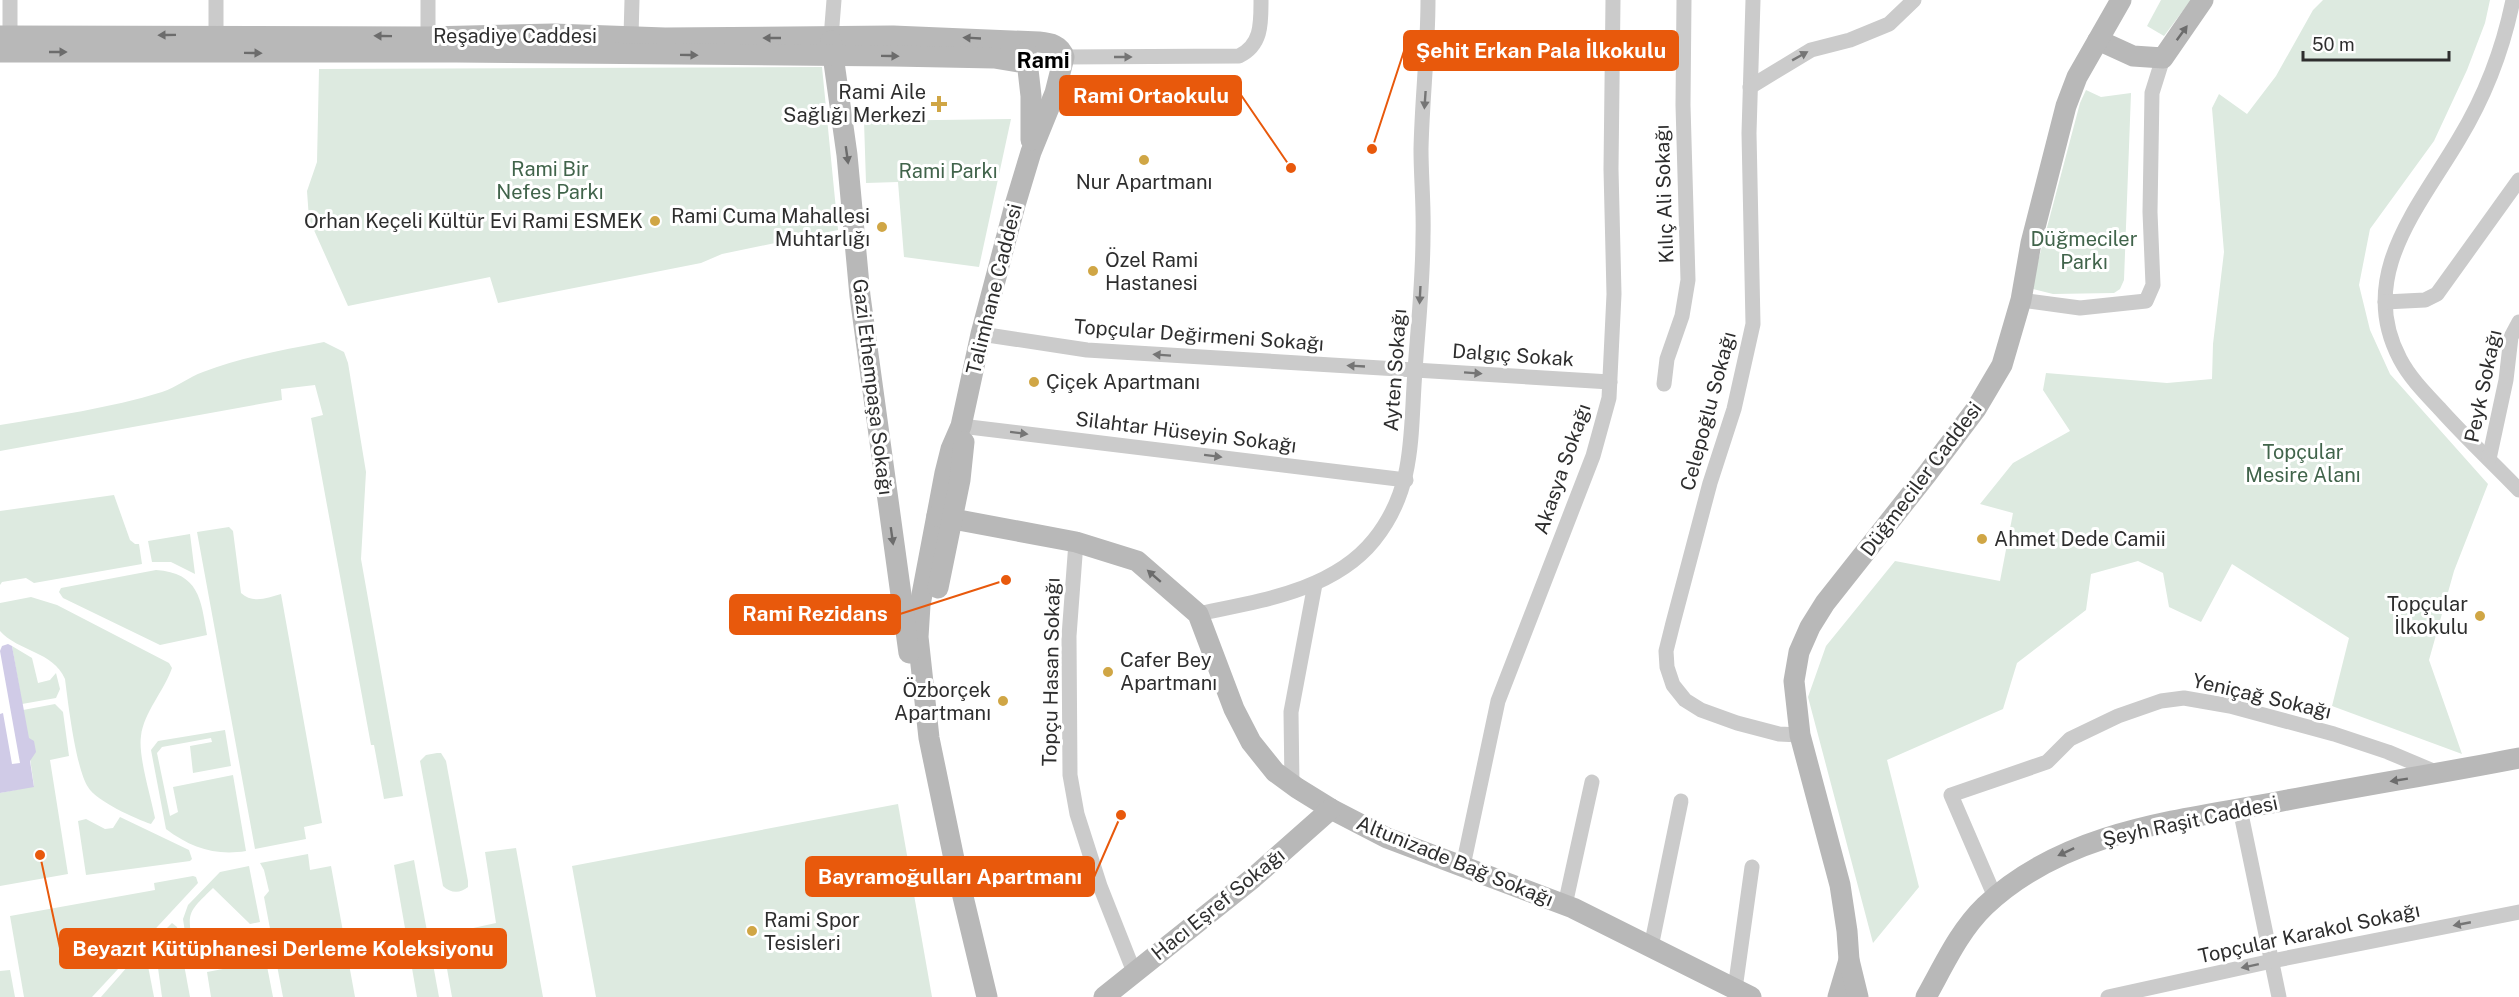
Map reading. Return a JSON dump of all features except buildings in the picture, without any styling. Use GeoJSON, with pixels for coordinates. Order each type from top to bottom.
{"type":"FeatureCollection","features":[{"type":"Feature","properties":{"kind":"street"},"geometry":{"type":"LineString","coordinates":[[3,41],[10,0]]}},
{"type":"Feature","properties":{"kind":"street"},"geometry":{"type":"LineString","coordinates":[[216,0],[216,36]]}},
{"type":"Feature","properties":{"kind":"street"},"geometry":{"type":"LineString","coordinates":[[428,0],[428,37]]}},
{"type":"Feature","properties":{"kind":"street"},"geometry":{"type":"LineString","coordinates":[[631,45],[632,0]]}},
{"type":"Feature","properties":{"kind":"street"},"geometry":{"type":"LineString","coordinates":[[831,47],[834,0]]}},
{"type":"Feature","properties":{"kind":"street"},"geometry":{"type":"LineString","coordinates":[[1031,152],[1055,93],[1064,57],[1239,56],[1251,48],[1258,37],[1261,0]]}},
{"type":"Feature","properties":{"kind":"street","name":"Ayten Sokağı"},"geometry":{"type":"LineString","coordinates":[[1198,614],[1315,584],[1345,566],[1374,540],[1397,504],[1406,480],[1412,439],[1418,350],[1423,235],[1421,148],[1427,60],[1428,0]]}},
{"type":"Feature","properties":{"kind":"street","name":"Akasya Sokağı"},"geometry":{"type":"LineString","coordinates":[[1463,866],[1498,701],[1593,456],[1609,398],[1614,284],[1611,169],[1613,0]]}},
{"type":"Feature","properties":{"kind":"street","name":"Kılıç Ali Sokağı"},"geometry":{"type":"LineString","coordinates":[[1664,384],[1667,359],[1682,316],[1688,280],[1683,105],[1684,0]]}},
{"type":"Feature","properties":{"kind":"street","name":"Celepoğlu Sokağı"},"geometry":{"type":"LineString","coordinates":[[1752,0],[1750,87],[1753,324],[1734,409],[1710,483],[1673,623],[1666,651],[1667,667],[1673,685],[1685,700],[1701,710],[1737,723],[1779,734],[1800,735]]}},
{"type":"Feature","properties":{"kind":"street"},"geometry":{"type":"LineString","coordinates":[[1750,87],[1811,50],[1850,40],[1889,24],[1914,0]]}},
{"type":"Feature","properties":{"kind":"street","name":"Düğmeciler Caddesi"},"geometry":{"type":"LineString","coordinates":[[1849,960],[1840,885],[1800,735],[1794,681],[1799,652],[1810,627],[1825,603],[1928,474],[1976,409],[2002,365],[2020,300],[2031,243],[2066,106],[2077,77],[2121,0]]}},
{"type":"Feature","properties":{"kind":"street"},"geometry":{"type":"LineString","coordinates":[[2020,300],[2080,308],[2146,301],[2153,285],[2150,212],[2152,93],[2163,58],[2204,0]]}},
{"type":"Feature","properties":{"kind":"street"},"geometry":{"type":"LineString","coordinates":[[2513,0],[2512,38],[2459,140],[2424,192],[2398,242],[2385,282],[2385,302],[2389,334],[2400,360],[2418,386],[2519,490]]}},
{"type":"Feature","properties":{"kind":"street","name":"Reşadiye Caddesi"},"geometry":{"type":"LineString","coordinates":[[3,41],[216,36],[428,37],[553,34],[631,45]]}},
{"type":"Feature","properties":{"kind":"street"},"geometry":{"type":"LineString","coordinates":[[2097,40],[2133,56],[2163,58]]}},
{"type":"Feature","properties":{"kind":"street","name":"Reşadiye Caddesi"},"geometry":{"type":"LineString","coordinates":[[3,41],[831,47],[994,58],[1028,53],[1052,44],[1059,48],[1064,57]]}},
{"type":"Feature","properties":{"kind":"street","name":"Gazi Ethempaşa Sokağı"},"geometry":{"type":"LineString","coordinates":[[831,47],[847,155],[860,296],[905,635],[915,685],[926,717]]}},
{"type":"Feature","properties":{"kind":"street"},"geometry":{"type":"LineString","coordinates":[[1028,53],[1032,103],[1031,152]]}},
{"type":"Feature","properties":{"kind":"street","name":"Talimhane Caddesi"},"geometry":{"type":"LineString","coordinates":[[987,997],[954,859],[926,717],[928,644],[945,518],[964,444],[961,426],[981,334],[1031,152]]}},
{"type":"Feature","properties":{"kind":"street"},"geometry":{"type":"LineString","coordinates":[[2385,302],[2425,300],[2437,294],[2519,180]]}},
{"type":"Feature","properties":{"kind":"street","name":"Peyk Sokağı"},"geometry":{"type":"LineString","coordinates":[[2489,459],[2506,380],[2511,337],[2519,322]]}},
{"type":"Feature","properties":{"kind":"street","name":"Topçular Değirmeni Sokağı"},"geometry":{"type":"LineString","coordinates":[[981,334],[1087,350],[1415,369]]}},
{"type":"Feature","properties":{"kind":"street","name":"Dalgıç Sokak"},"geometry":{"type":"LineString","coordinates":[[1415,369],[1610,382]]}},
{"type":"Feature","properties":{"kind":"street","name":"Silahtar Hüseyin Sokağı"},"geometry":{"type":"LineString","coordinates":[[961,426],[1406,480]]}},
{"type":"Feature","properties":{"kind":"street","name":"Altunizade Bağ Sokağı"},"geometry":{"type":"LineString","coordinates":[[945,518],[1076,542],[1137,561],[1198,614],[1234,709],[1251,742],[1275,772],[1292,785],[1331,809],[1387,838],[1565,905],[1743,993]]}},
{"type":"Feature","properties":{"kind":"street","name":"Topçu Hasan Sokağı"},"geometry":{"type":"LineString","coordinates":[[1076,542],[1070,636],[1070,774],[1079,822],[1100,886],[1134,972]]}},
{"type":"Feature","properties":{"kind":"street"},"geometry":{"type":"LineString","coordinates":[[1292,785],[1290,712],[1315,584]]}},
{"type":"Feature","properties":{"kind":"street","name":"Yeniçağ Sokağı"},"geometry":{"type":"LineString","coordinates":[[1995,897],[1951,795],[2047,762],[2070,739],[2118,716],[2161,701],[2184,698],[2230,706],[2334,734],[2388,752],[2439,773]]}},
{"type":"Feature","properties":{"kind":"street","name":"Şeyh Raşit Caddesi"},"geometry":{"type":"LineString","coordinates":[[1926,997],[1971,920],[1995,897],[2040,864],[2079,846],[2145,828],[2240,809],[2519,758]]}},
{"type":"Feature","properties":{"kind":"street"},"geometry":{"type":"LineString","coordinates":[[1565,905],[1592,782]]}},
{"type":"Feature","properties":{"kind":"street"},"geometry":{"type":"LineString","coordinates":[[1651,947],[1681,801]]}},
{"type":"Feature","properties":{"kind":"street","name":"Hacı Eşref Sokağı"},"geometry":{"type":"LineString","coordinates":[[1104,997],[1253,878],[1331,809]]}},
{"type":"Feature","properties":{"kind":"street"},"geometry":{"type":"LineString","coordinates":[[2240,809],[2279,997]]}},
{"type":"Feature","properties":{"kind":"street"},"geometry":{"type":"LineString","coordinates":[[1743,993],[1752,867]]}},
{"type":"Feature","properties":{"kind":"street","name":"Topçular Karakol Sokağı"},"geometry":{"type":"LineString","coordinates":[[2108,997],[2272,961],[2519,912]]}},
{"type":"Feature","properties":{"kind":"street"},"geometry":{"type":"LineString","coordinates":[[1838,997],[1849,960]]}},
{"type":"Feature","properties":{"kind":"street"},"geometry":{"type":"LineString","coordinates":[[1849,960],[1858,997]]}},
{"type":"Feature","properties":{"kind":"green space"},"geometry":{"type":"Polygon","coordinates":[[[2161,0],[2191,0],[2164,36],[2147,26],[2161,0]]]}},
{"type":"Feature","properties":{"kind":"green space","name":"Topçular Mesire Alanı"},"geometry":{"type":"Polygon","coordinates":[[[2323,0],[2490,0],[2485,23],[2467,70],[2434,141],[2370,229],[2359,285],[2370,330],[2390,374],[2488,484],[2454,571],[2429,660],[2462,754],[2332,706],[2349,638],[2232,564],[2201,622],[2169,607],[2163,573],[2138,561],[2091,574],[2086,610],[2017,663],[2003,709],[1887,760],[1919,887],[1873,943],[1808,697],[1826,646],[1895,561],[2000,581],[2013,513],[1980,504],[2013,463],[2070,431],[2043,390],[2046,373],[2167,383],[2212,379],[2213,344],[2224,252],[2212,108],[2219,94],[2247,114],[2276,76],[2313,10],[2323,0]]]}},
{"type":"Feature","properties":{"kind":"green space","name":"Rami Bir Nefes Parkı"},"geometry":{"type":"Polygon","coordinates":[[[822,67],[838,230],[722,254],[701,263],[498,303],[490,277],[348,306],[309,219],[307,191],[317,162],[319,69],[822,67]]]}},
{"type":"Feature","properties":{"kind":"green space","name":"Düğmeciler Parkı"},"geometry":{"type":"Polygon","coordinates":[[[2086,90],[2101,97],[2131,93],[2124,280],[2120,289],[2114,293],[2053,294],[2033,289],[2032,284],[2080,103],[2086,90]]]}},
{"type":"Feature","properties":{"kind":"green space","name":"Rami Parkı"},"geometry":{"type":"Polygon","coordinates":[[[1011,119],[979,267],[904,257],[898,182],[866,183],[864,121],[1011,119]]]}},
{"type":"Feature","properties":{"kind":"green space"},"geometry":{"type":"Polygon","coordinates":[[[324,342],[344,352],[348,363],[366,472],[361,559],[403,796],[384,799],[374,745],[371,745],[311,418],[323,415],[315,385],[281,389],[282,400],[0,451],[0,425],[142,398],[233,362],[324,342]]]}},
{"type":"Feature","properties":{"kind":"green space"},"geometry":{"type":"Polygon","coordinates":[[[114,495],[130,540],[139,544],[142,564],[34,583],[26,578],[2,582],[0,585],[0,511],[114,495]]]}},
{"type":"Feature","properties":{"kind":"green space"},"geometry":{"type":"Polygon","coordinates":[[[229,527],[233,531],[241,593],[255,599],[281,594],[322,823],[304,827],[306,839],[255,849],[197,532],[229,527]]]}},
{"type":"Feature","properties":{"kind":"green space"},"geometry":{"type":"Polygon","coordinates":[[[190,534],[195,574],[171,562],[152,562],[148,541],[190,534]]]}},
{"type":"Feature","properties":{"kind":"green space"},"geometry":{"type":"Polygon","coordinates":[[[156,570],[181,576],[189,582],[200,599],[207,635],[160,645],[63,598],[59,592],[61,588],[156,570]]]}},
{"type":"Feature","properties":{"kind":"green space"},"geometry":{"type":"Polygon","coordinates":[[[31,597],[57,605],[169,663],[172,668],[146,718],[141,736],[143,765],[155,818],[151,824],[107,804],[88,787],[76,751],[65,679],[60,670],[44,657],[16,643],[0,631],[0,603],[31,597]]]}},
{"type":"Feature","properties":{"kind":"green space"},"geometry":{"type":"Polygon","coordinates":[[[12,646],[32,658],[38,683],[50,680],[56,673],[60,689],[56,698],[22,704],[12,646]]]}},
{"type":"Feature","properties":{"kind":"green space"},"geometry":{"type":"Polygon","coordinates":[[[55,704],[63,712],[69,756],[50,760],[68,874],[0,886],[0,793],[34,786],[23,710],[55,704]]]}},
{"type":"Feature","properties":{"kind":"green space"},"geometry":{"type":"Polygon","coordinates":[[[225,730],[231,766],[193,773],[190,746],[212,742],[211,738],[162,747],[157,753],[170,816],[178,812],[173,787],[233,775],[246,851],[224,852],[204,849],[175,836],[166,829],[151,750],[158,741],[225,730]]]}},
{"type":"Feature","properties":{"kind":"green space"},"geometry":{"type":"Polygon","coordinates":[[[441,753],[446,761],[468,881],[468,887],[458,892],[443,886],[420,761],[426,755],[441,753]]]}},
{"type":"Feature","properties":{"kind":"green space","name":"Rami Spor Tesisleri"},"geometry":{"type":"Polygon","coordinates":[[[898,804],[932,997],[596,997],[572,866],[898,804]]]}},
{"type":"Feature","properties":{"kind":"green space"},"geometry":{"type":"Polygon","coordinates":[[[120,817],[189,850],[192,859],[86,875],[78,821],[86,819],[105,829],[113,828],[120,817]]]}},
{"type":"Feature","properties":{"kind":"green space"},"geometry":{"type":"Polygon","coordinates":[[[516,848],[543,997],[452,997],[441,935],[496,923],[485,852],[516,848]]]}},
{"type":"Feature","properties":{"kind":"green space"},"geometry":{"type":"Polygon","coordinates":[[[308,854],[310,870],[331,866],[355,997],[283,997],[264,897],[269,891],[260,863],[308,854]]]}},
{"type":"Feature","properties":{"kind":"green space"},"geometry":{"type":"Polygon","coordinates":[[[414,860],[439,997],[417,997],[394,865],[414,860]]]}},
{"type":"Feature","properties":{"kind":"green space"},"geometry":{"type":"Polygon","coordinates":[[[249,866],[260,922],[250,924],[213,888],[193,909],[191,915],[194,950],[252,941],[251,930],[262,929],[262,943],[189,959],[183,919],[188,905],[220,872],[249,866]]]}},
{"type":"Feature","properties":{"kind":"green space"},"geometry":{"type":"Polygon","coordinates":[[[196,877],[198,883],[92,997],[24,997],[10,916],[155,890],[154,883],[196,877]]]}},
{"type":"Feature","properties":{"kind":"green space"},"geometry":{"type":"Polygon","coordinates":[[[172,923],[177,927],[190,997],[162,997],[155,946],[159,936],[172,923]]]}},
{"type":"Feature","properties":{"kind":"green space"},"geometry":{"type":"Polygon","coordinates":[[[139,960],[148,966],[154,997],[101,997],[128,966],[139,960]]]}},
{"type":"Feature","properties":{"kind":"green space"},"geometry":{"type":"Polygon","coordinates":[[[266,961],[273,997],[211,997],[207,972],[266,961]]]}},
{"type":"Feature","properties":{"kind":"green space"},"geometry":{"type":"Polygon","coordinates":[[[10,970],[15,997],[0,997],[0,971],[10,970]]]}},
{"type":"Feature","properties":{"kind":"shaded area"},"geometry":{"type":"Polygon","coordinates":[[[8,644],[12,646],[29,738],[34,741],[36,752],[30,761],[34,787],[0,793],[0,714],[3,713],[12,764],[20,763],[0,651],[2,646],[8,644]]]}},
{"type":"Feature","properties":{"kind":"place","name":"Rami Aile Sağlığı Merkezi"},"geometry":{"type":"Point","coordinates":[939,104]}},
{"type":"Feature","properties":{"kind":"place","name":"Şehit Erkan Pala İlkokulu"},"geometry":{"type":"Point","coordinates":[1372,149]}},
{"type":"Feature","properties":{"kind":"place","name":"Nur Apartmanı"},"geometry":{"type":"Point","coordinates":[1144,160]}},
{"type":"Feature","properties":{"kind":"place","name":"Rami Ortaokulu"},"geometry":{"type":"Point","coordinates":[1291,168]}},
{"type":"Feature","properties":{"kind":"place","name":"Orhan Keçeli Kültür Evi Rami ESMEK"},"geometry":{"type":"Point","coordinates":[655,221]}},
{"type":"Feature","properties":{"kind":"place","name":"Rami Cuma Mahallesi Muhtarlığı"},"geometry":{"type":"Point","coordinates":[882,227]}},
{"type":"Feature","properties":{"kind":"place","name":"Özel Rami Hastanesi"},"geometry":{"type":"Point","coordinates":[1093,271]}},
{"type":"Feature","properties":{"kind":"place","name":"Çiçek Apartmanı"},"geometry":{"type":"Point","coordinates":[1034,382]}},
{"type":"Feature","properties":{"kind":"place","name":"Ahmet Dede Camii"},"geometry":{"type":"Point","coordinates":[1982,539]}},
{"type":"Feature","properties":{"kind":"place","name":"Rami Rezidans"},"geometry":{"type":"Point","coordinates":[1006,580]}},
{"type":"Feature","properties":{"kind":"place","name":"Topçular İlkokulu"},"geometry":{"type":"Point","coordinates":[2480,616]}},
{"type":"Feature","properties":{"kind":"place","name":"Cafer Bey Apartmanı"},"geometry":{"type":"Point","coordinates":[1108,672]}},
{"type":"Feature","properties":{"kind":"place","name":"Özborçek Apartmanı"},"geometry":{"type":"Point","coordinates":[1003,701]}},
{"type":"Feature","properties":{"kind":"place","name":"Bayramoğulları Apartmanı"},"geometry":{"type":"Point","coordinates":[1121,815]}},
{"type":"Feature","properties":{"kind":"place","name":"Beyazıt Kütüphanesi Derleme Koleksiyonu"},"geometry":{"type":"Point","coordinates":[40,855]}},
{"type":"Feature","properties":{"kind":"place","name":"Rami Spor Tesisleri"},"geometry":{"type":"Point","coordinates":[752,931]}},
{"type":"Feature","properties":{"kind":"district","name":"Rami"},"geometry":{"type":"Point","coordinates":[1043,60]}}]}
